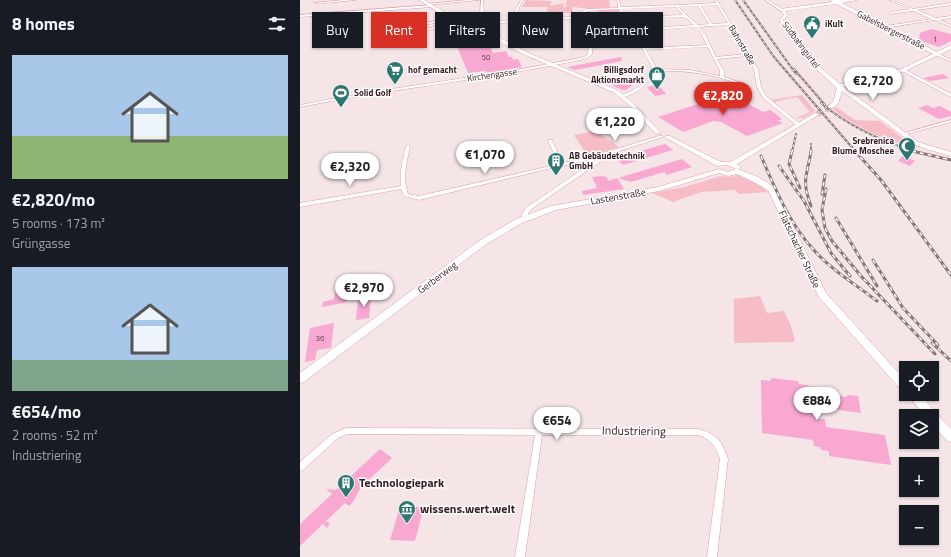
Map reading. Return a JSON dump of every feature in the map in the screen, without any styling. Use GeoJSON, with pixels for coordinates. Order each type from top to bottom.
{"type":"FeatureCollection","features":[{"type":"Feature","properties":{"kind":"street"},"geometry":{"type":"LineString","coordinates":[[313,7],[317,1],[354,0]]}},
{"type":"Feature","properties":{"kind":"street","name":"Flatschacher Straße"},"geometry":{"type":"LineString","coordinates":[[421,0],[441,12]]}},
{"type":"Feature","properties":{"kind":"street"},"geometry":{"type":"LineString","coordinates":[[300,16],[478,0]]}},
{"type":"Feature","properties":{"kind":"street"},"geometry":{"type":"LineString","coordinates":[[482,0],[482,12]]}},
{"type":"Feature","properties":{"kind":"street"},"geometry":{"type":"LineString","coordinates":[[516,12],[522,0]]}},
{"type":"Feature","properties":{"kind":"street"},"geometry":{"type":"LineString","coordinates":[[618,0],[622,12]]}},
{"type":"Feature","properties":{"kind":"street"},"geometry":{"type":"LineString","coordinates":[[766,0],[782,10],[834,1],[855,0]]}},
{"type":"Feature","properties":{"kind":"street"},"geometry":{"type":"LineString","coordinates":[[891,0],[951,26]]}},
{"type":"Feature","properties":{"kind":"street","name":"Gabelsbergerstraße"},"geometry":{"type":"LineString","coordinates":[[834,1],[951,61]]}},
{"type":"Feature","properties":{"kind":"street"},"geometry":{"type":"LineString","coordinates":[[583,12],[586,10],[677,6],[716,2]]}},
{"type":"Feature","properties":{"kind":"street","name":"Bahnstraße"},"geometry":{"type":"LineString","coordinates":[[716,2],[758,74],[759,87],[768,100],[798,124]]}},
{"type":"Feature","properties":{"kind":"street"},"geometry":{"type":"LineString","coordinates":[[699,4],[712,26]]}},
{"type":"Feature","properties":{"kind":"street"},"geometry":{"type":"LineString","coordinates":[[890,13],[951,4]]}},
{"type":"Feature","properties":{"kind":"street"},"geometry":{"type":"LineString","coordinates":[[677,6],[680,11],[697,27],[709,46],[722,71],[722,78]]}},
{"type":"Feature","properties":{"kind":"street","name":"Südbahngürtel"},"geometry":{"type":"LineString","coordinates":[[782,10],[786,15],[781,20],[783,24],[825,75],[851,96],[922,146],[951,154]]}},
{"type":"Feature","properties":{"kind":"street"},"geometry":{"type":"LineString","coordinates":[[663,17],[686,16]]}},
{"type":"Feature","properties":{"kind":"street"},"geometry":{"type":"LineString","coordinates":[[885,27],[951,17]]}},
{"type":"Feature","properties":{"kind":"street"},"geometry":{"type":"LineString","coordinates":[[663,29],[730,24]]}},
{"type":"Feature","properties":{"kind":"street","name":"Flatschacher Straße"},"geometry":{"type":"LineString","coordinates":[[500,39],[552,65],[615,91],[623,96],[662,135],[728,174],[734,168],[766,185],[774,193],[822,295],[899,380]]}},
{"type":"Feature","properties":{"kind":"street"},"geometry":{"type":"LineString","coordinates":[[623,96],[632,93],[644,85],[654,70],[653,65],[644,49],[709,46]]}},
{"type":"Feature","properties":{"kind":"street"},"geometry":{"type":"LineString","coordinates":[[830,107],[836,103],[840,87],[844,84],[904,70],[951,47]]}},
{"type":"Feature","properties":{"kind":"street","name":"Kirchengasse"},"geometry":{"type":"LineString","coordinates":[[300,106],[376,91],[508,74],[589,56],[591,48]]}},
{"type":"Feature","properties":{"kind":"street"},"geometry":{"type":"LineString","coordinates":[[715,58],[748,55]]}},
{"type":"Feature","properties":{"kind":"street"},"geometry":{"type":"LineString","coordinates":[[654,70],[670,70],[722,78],[739,82],[750,88]]}},
{"type":"Feature","properties":{"kind":"street"},"geometry":{"type":"LineString","coordinates":[[904,70],[951,96]]}},
{"type":"Feature","properties":{"kind":"street"},"geometry":{"type":"LineString","coordinates":[[706,91],[759,87]]}},
{"type":"Feature","properties":{"kind":"street"},"geometry":{"type":"LineString","coordinates":[[837,98],[851,96]]}},
{"type":"Feature","properties":{"kind":"street"},"geometry":{"type":"LineString","coordinates":[[734,168],[798,124],[817,114]]}},
{"type":"Feature","properties":{"kind":"street"},"geometry":{"type":"LineString","coordinates":[[600,132],[634,125],[644,116]]}},
{"type":"Feature","properties":{"kind":"street"},"geometry":{"type":"LineString","coordinates":[[903,134],[951,121]]}},
{"type":"Feature","properties":{"kind":"street"},"geometry":{"type":"LineString","coordinates":[[408,146],[403,171],[403,187],[406,195],[419,198],[601,155],[662,135]]}},
{"type":"Feature","properties":{"kind":"street"},"geometry":{"type":"LineString","coordinates":[[550,141],[562,165]]}},
{"type":"Feature","properties":{"kind":"street"},"geometry":{"type":"LineString","coordinates":[[521,220],[528,209],[599,160],[601,155]]}},
{"type":"Feature","properties":{"kind":"street","name":"Lastenstraße"},"geometry":{"type":"LineString","coordinates":[[521,220],[554,208],[659,189],[720,168]]}},
{"type":"Feature","properties":{"kind":"street"},"geometry":{"type":"LineString","coordinates":[[300,205],[403,187]]}},
{"type":"Feature","properties":{"kind":"street","name":"Gerberweg"},"geometry":{"type":"LineString","coordinates":[[300,379],[482,242],[521,220]]}},
{"type":"Feature","properties":{"kind":"street"},"geometry":{"type":"LineString","coordinates":[[918,401],[926,409]]}},
{"type":"Feature","properties":{"kind":"street"},"geometry":{"type":"LineString","coordinates":[[939,424],[951,437]]}},
{"type":"Feature","properties":{"kind":"street","name":"Industriering"},"geometry":{"type":"LineString","coordinates":[[300,467],[335,436],[346,431],[698,432],[708,434],[721,448],[724,459],[712,557]]}},
{"type":"Feature","properties":{"kind":"street"},"geometry":{"type":"LineString","coordinates":[[520,557],[539,431]]}},
{"type":"Feature","properties":{"kind":"shaded area"},"geometry":{"type":"Polygon","coordinates":[[[526,0],[552,1],[550,6],[564,3],[563,7],[565,8],[567,0],[609,0],[610,8],[591,9],[573,7],[571,13],[563,13],[546,12],[548,7],[522,7],[526,0]]]}},
{"type":"Feature","properties":{"kind":"shaded area"},"geometry":{"type":"Polygon","coordinates":[[[618,9],[620,12],[599,12],[598,10],[618,9]]]}},
{"type":"Feature","properties":{"kind":"shaded area"},"geometry":{"type":"Polygon","coordinates":[[[802,95],[815,111],[803,118],[796,118],[810,112],[797,97],[774,102],[772,100],[802,95]]]}},
{"type":"Feature","properties":{"kind":"shaded area"},"geometry":{"type":"Polygon","coordinates":[[[836,107],[855,120],[880,121],[909,143],[920,148],[909,146],[874,134],[832,109],[836,107]]]}},
{"type":"Feature","properties":{"kind":"shaded area"},"geometry":{"type":"Polygon","coordinates":[[[596,131],[619,147],[588,157],[574,135],[596,131]]]}},
{"type":"Feature","properties":{"kind":"shaded area"},"geometry":{"type":"Polygon","coordinates":[[[737,175],[759,185],[768,192],[738,194],[736,190],[701,192],[673,202],[652,193],[684,187],[721,176],[730,177],[737,175]]]}},
{"type":"Feature","properties":{"kind":"shaded area"},"geometry":{"type":"Polygon","coordinates":[[[760,296],[767,313],[784,311],[791,326],[795,342],[734,343],[734,299],[760,296]]]}},
{"type":"Feature","properties":{"kind":"building"},"geometry":{"type":"Polygon","coordinates":[[[931,29],[951,34],[951,41],[939,47],[919,40],[920,33],[931,29]]]}},
{"type":"Feature","properties":{"kind":"building"},"geometry":{"type":"Polygon","coordinates":[[[458,48],[491,48],[493,53],[506,51],[509,57],[512,57],[513,60],[518,59],[522,67],[487,73],[486,71],[468,73],[458,48]]]}},
{"type":"Feature","properties":{"kind":"building"},"geometry":{"type":"Polygon","coordinates":[[[621,57],[622,61],[575,70],[567,67],[621,57]]]}},
{"type":"Feature","properties":{"kind":"building"},"geometry":{"type":"Polygon","coordinates":[[[943,74],[949,78],[930,81],[923,78],[943,74]]]}},
{"type":"Feature","properties":{"kind":"building"},"geometry":{"type":"Polygon","coordinates":[[[607,77],[620,82],[625,82],[628,80],[636,82],[626,90],[622,90],[601,80],[607,77]]]}},
{"type":"Feature","properties":{"kind":"building","name":"Billigsdorf Aktionsmarkt"},"geometry":{"type":"Polygon","coordinates":[[[658,85],[666,94],[655,96],[647,87],[658,85]]]}},
{"type":"Feature","properties":{"kind":"building"},"geometry":{"type":"Polygon","coordinates":[[[728,93],[763,112],[770,110],[772,111],[782,119],[778,121],[783,123],[747,136],[721,122],[713,121],[683,132],[658,117],[698,104],[695,102],[728,93]]]}},
{"type":"Feature","properties":{"kind":"building"},"geometry":{"type":"Polygon","coordinates":[[[928,105],[933,108],[940,106],[951,112],[951,116],[939,119],[918,108],[928,105]]]}},
{"type":"Feature","properties":{"kind":"building"},"geometry":{"type":"Polygon","coordinates":[[[665,144],[673,150],[623,165],[616,158],[665,144]]]}},
{"type":"Feature","properties":{"kind":"building","name":"Srebrenica Blume Moschee"},"geometry":{"type":"Polygon","coordinates":[[[903,156],[915,161],[910,166],[898,161],[903,156]]]}},
{"type":"Feature","properties":{"kind":"building"},"geometry":{"type":"Polygon","coordinates":[[[682,159],[692,167],[667,175],[664,172],[631,182],[618,178],[682,159]]]}},
{"type":"Feature","properties":{"kind":"building"},"geometry":{"type":"Polygon","coordinates":[[[592,177],[607,177],[608,181],[617,178],[624,189],[583,195],[582,191],[597,188],[592,177]]]}},
{"type":"Feature","properties":{"kind":"building"},"geometry":{"type":"Polygon","coordinates":[[[347,290],[347,302],[322,307],[323,302],[334,299],[335,293],[347,290]]]}},
{"type":"Feature","properties":{"kind":"building"},"geometry":{"type":"Polygon","coordinates":[[[371,297],[369,318],[356,320],[358,299],[371,297]]]}},
{"type":"Feature","properties":{"kind":"building"},"geometry":{"type":"Polygon","coordinates":[[[334,323],[331,348],[317,350],[315,360],[305,362],[310,328],[334,323]]]}},
{"type":"Feature","properties":{"kind":"building"},"geometry":{"type":"Polygon","coordinates":[[[771,378],[798,381],[799,384],[809,386],[810,391],[822,394],[847,397],[847,395],[858,396],[861,413],[818,407],[819,419],[825,419],[826,427],[885,435],[891,465],[829,456],[829,451],[821,450],[820,447],[814,446],[813,440],[762,433],[761,380],[771,381],[771,378]]]}},
{"type":"Feature","properties":{"kind":"building","name":"Technologiepark"},"geometry":{"type":"Polygon","coordinates":[[[380,449],[392,458],[361,487],[353,502],[349,506],[345,503],[326,521],[330,524],[327,528],[323,524],[300,546],[300,524],[332,494],[326,489],[336,490],[380,449]]]}},
{"type":"Feature","properties":{"kind":"building","name":"wissens.wert.welt"},"geometry":{"type":"Polygon","coordinates":[[[400,507],[424,507],[415,541],[390,540],[400,507]]]}},
{"type":"Feature","properties":{"kind":"tunnel"},"geometry":{"type":"LineString","coordinates":[[817,114],[830,107]]}},
{"type":"Feature","properties":{"kind":"railway"},"geometry":{"type":"LineString","coordinates":[[735,0],[774,57],[856,152]]}},
{"type":"Feature","properties":{"kind":"railway"},"geometry":{"type":"LineString","coordinates":[[743,0],[796,74]]}},
{"type":"Feature","properties":{"kind":"railway"},"geometry":{"type":"LineString","coordinates":[[794,69],[825,105]]}},
{"type":"Feature","properties":{"kind":"railway"},"geometry":{"type":"LineString","coordinates":[[821,103],[854,126],[878,138],[915,152]]}},
{"type":"Feature","properties":{"kind":"railway"},"geometry":{"type":"LineString","coordinates":[[792,152],[796,134]]}},
{"type":"Feature","properties":{"kind":"railway"},"geometry":{"type":"LineString","coordinates":[[811,144],[811,151]]}},
{"type":"Feature","properties":{"kind":"railway"},"geometry":{"type":"LineString","coordinates":[[792,151],[789,164],[800,188]]}},
{"type":"Feature","properties":{"kind":"railway"},"geometry":{"type":"LineString","coordinates":[[811,151],[806,178],[806,190],[811,206]]}},
{"type":"Feature","properties":{"kind":"railway"},"geometry":{"type":"LineString","coordinates":[[855,151],[881,180],[951,275]]}},
{"type":"Feature","properties":{"kind":"railway"},"geometry":{"type":"LineString","coordinates":[[915,152],[951,160]]}},
{"type":"Feature","properties":{"kind":"railway"},"geometry":{"type":"LineString","coordinates":[[761,156],[783,205],[804,239],[828,264],[877,301]]}},
{"type":"Feature","properties":{"kind":"railway"},"geometry":{"type":"LineString","coordinates":[[779,166],[804,201],[831,253],[850,276]]}},
{"type":"Feature","properties":{"kind":"railway"},"geometry":{"type":"LineString","coordinates":[[822,194],[825,175]]}},
{"type":"Feature","properties":{"kind":"railway"},"geometry":{"type":"LineString","coordinates":[[826,189],[822,210],[825,228],[832,241],[861,276],[935,354]]}},
{"type":"Feature","properties":{"kind":"railway"},"geometry":{"type":"LineString","coordinates":[[836,218],[877,286]]}},
{"type":"Feature","properties":{"kind":"railway"},"geometry":{"type":"LineString","coordinates":[[873,260],[903,308],[938,345]]}},
{"type":"Feature","properties":{"kind":"railway"},"geometry":{"type":"LineString","coordinates":[[932,343],[951,361]]}},
{"type":"Feature","properties":{"kind":"place","name":"iKult"},"geometry":{"type":"Point","coordinates":[812,39]}},
{"type":"Feature","properties":{"kind":"place","name":"hof gemacht"},"geometry":{"type":"Point","coordinates":[395,85]}},
{"type":"Feature","properties":{"kind":"place","name":"Billigsdorf Aktionsmarkt"},"geometry":{"type":"Point","coordinates":[657,90]}},
{"type":"Feature","properties":{"kind":"place","name":"Solid Golf"},"geometry":{"type":"Point","coordinates":[341,108]}},
{"type":"Feature","properties":{"kind":"place","name":"Srebrenica Blume Moschee"},"geometry":{"type":"Point","coordinates":[907,161]}},
{"type":"Feature","properties":{"kind":"place","name":"AB Gebäudetechnik GmbH"},"geometry":{"type":"Point","coordinates":[556,176]}},
{"type":"Feature","properties":{"kind":"place","name":"Technologiepark"},"geometry":{"type":"Point","coordinates":[346,498]}},
{"type":"Feature","properties":{"kind":"place","name":"wissens.wert.welt"},"geometry":{"type":"Point","coordinates":[407,524]}}]}
